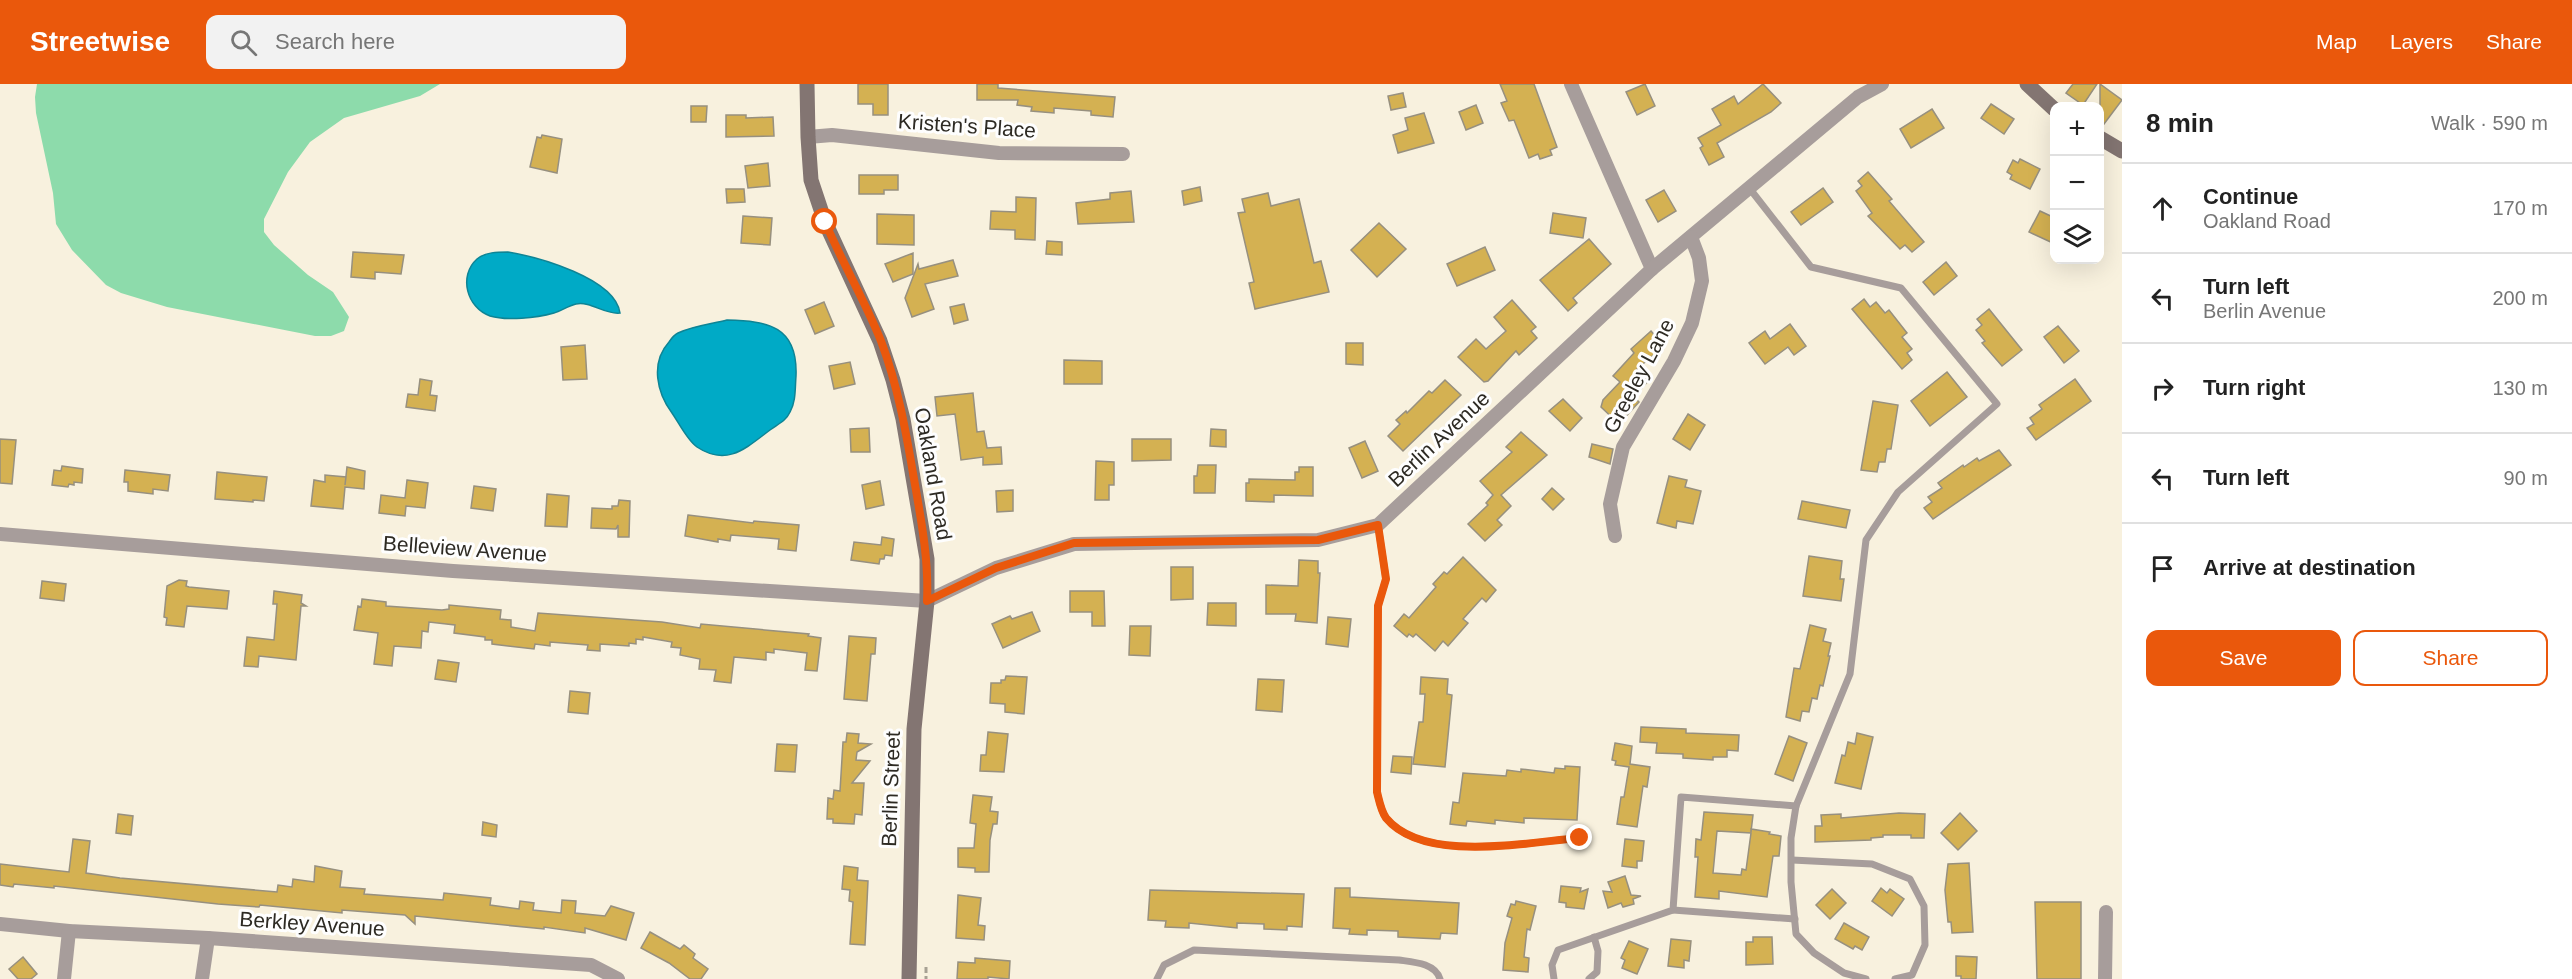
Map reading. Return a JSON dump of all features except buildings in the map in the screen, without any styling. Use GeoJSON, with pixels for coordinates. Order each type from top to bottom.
{"type":"FeatureCollection","features":[{"type":"Feature","properties":{"kind":"main road","name":"Oakland Road"},"geometry":{"type":"LineString","coordinates":[[807,84],[811,180],[825,222],[880,341],[903,419],[927,559],[927,601]]}},
{"type":"Feature","properties":{"kind":"main road"},"geometry":{"type":"LineString","coordinates":[[2027,84],[2050,105]]}},
{"type":"Feature","properties":{"kind":"main road"},"geometry":{"type":"LineString","coordinates":[[2104,140],[2122,151]]}},
{"type":"Feature","properties":{"kind":"main road","name":"Berlin Street"},"geometry":{"type":"LineString","coordinates":[[909,979],[914,729],[927,601]]}},
{"type":"Feature","properties":{"kind":"street"},"geometry":{"type":"LineString","coordinates":[[1571,84],[1652,269]]}},
{"type":"Feature","properties":{"kind":"street","name":"Berlin Avenue"},"geometry":{"type":"LineString","coordinates":[[927,601],[996,568],[1074,543],[1318,540],[1378,525],[1652,269],[1858,97],[1882,84]]}},
{"type":"Feature","properties":{"kind":"street","name":"Kristen's Place"},"geometry":{"type":"LineString","coordinates":[[808,137],[832,135],[999,153],[1123,154]]}},
{"type":"Feature","properties":{"kind":"street","name":"Greeley Lane"},"geometry":{"type":"LineString","coordinates":[[1615,536],[1610,504],[1623,447],[1674,361],[1692,323],[1702,281],[1699,258],[1691,237]]}},
{"type":"Feature","properties":{"kind":"street","name":"Belleview Avenue"},"geometry":{"type":"LineString","coordinates":[[0,534],[453,571],[927,601]]}},
{"type":"Feature","properties":{"kind":"street"},"geometry":{"type":"LineString","coordinates":[[2105,979],[2106,912]]}},
{"type":"Feature","properties":{"kind":"street","name":"Berkley Avenue"},"geometry":{"type":"LineString","coordinates":[[0,924],[69,931],[208,938],[591,965],[618,979]]}},
{"type":"Feature","properties":{"kind":"street"},"geometry":{"type":"LineString","coordinates":[[64,979],[69,931]]}},
{"type":"Feature","properties":{"kind":"street"},"geometry":{"type":"LineString","coordinates":[[202,979],[208,938]]}},
{"type":"Feature","properties":{"kind":"lane"},"geometry":{"type":"LineString","coordinates":[[1750,189],[1811,267],[1901,288],[1997,404],[1898,492],[1866,540],[1850,674],[1796,806],[1791,838],[1796,933],[1814,953],[1844,973],[1866,979]]}},
{"type":"Feature","properties":{"kind":"lane"},"geometry":{"type":"LineString","coordinates":[[1378,525],[1386,579],[1378,606],[1377,792],[1384,816],[1399,830],[1416,839],[1443,845],[1483,846],[1580,838]]}},
{"type":"Feature","properties":{"kind":"lane"},"geometry":{"type":"LineString","coordinates":[[1673,910],[1682,797],[1796,806]]}},
{"type":"Feature","properties":{"kind":"lane"},"geometry":{"type":"LineString","coordinates":[[1791,860],[1872,864],[1910,879],[1924,906],[1925,945],[1912,975],[1895,979]]}},
{"type":"Feature","properties":{"kind":"lane"},"geometry":{"type":"LineString","coordinates":[[1554,979],[1552,965],[1558,950],[1673,910],[1795,919]]}},
{"type":"Feature","properties":{"kind":"lane"},"geometry":{"type":"LineString","coordinates":[[1589,979],[1597,972],[1598,951],[1594,937]]}},
{"type":"Feature","properties":{"kind":"lane"},"geometry":{"type":"LineString","coordinates":[[1157,979],[1164,965],[1194,950],[1399,960],[1425,965],[1439,974],[1440,979]]}},
{"type":"Feature","properties":{"kind":"green space"},"geometry":{"type":"Polygon","coordinates":[[[37,84],[440,84],[420,96],[344,118],[310,142],[288,172],[264,219],[264,232],[274,245],[308,275],[333,292],[349,317],[344,331],[331,336],[315,336],[167,307],[121,293],[106,285],[72,250],[56,224],[53,193],[36,113],[37,84]]]}},
{"type":"Feature","properties":{"kind":"water"},"geometry":{"type":"Polygon","coordinates":[[[508,252],[555,264],[590,280],[605,289],[615,301],[620,313],[582,304],[547,315],[522,318],[497,318],[482,312],[471,299],[468,291],[467,282],[471,266],[484,255],[508,252]]]}},
{"type":"Feature","properties":{"kind":"water"},"geometry":{"type":"Polygon","coordinates":[[[727,320],[755,322],[778,330],[792,346],[796,376],[792,408],[784,420],[744,449],[736,453],[718,455],[697,447],[687,436],[667,405],[659,387],[658,368],[663,350],[677,334],[727,320]]]}},
{"type":"Feature","properties":{"kind":"route"},"geometry":{"type":"LineString","coordinates":[[825,222],[880,341],[893,380],[903,419],[927,559],[927,601],[996,568],[1074,543],[1318,540],[1378,525],[1386,579],[1378,606],[1377,792],[1384,816],[1399,830],[1416,839],[1443,845],[1483,846],[1580,838]]}}]}
